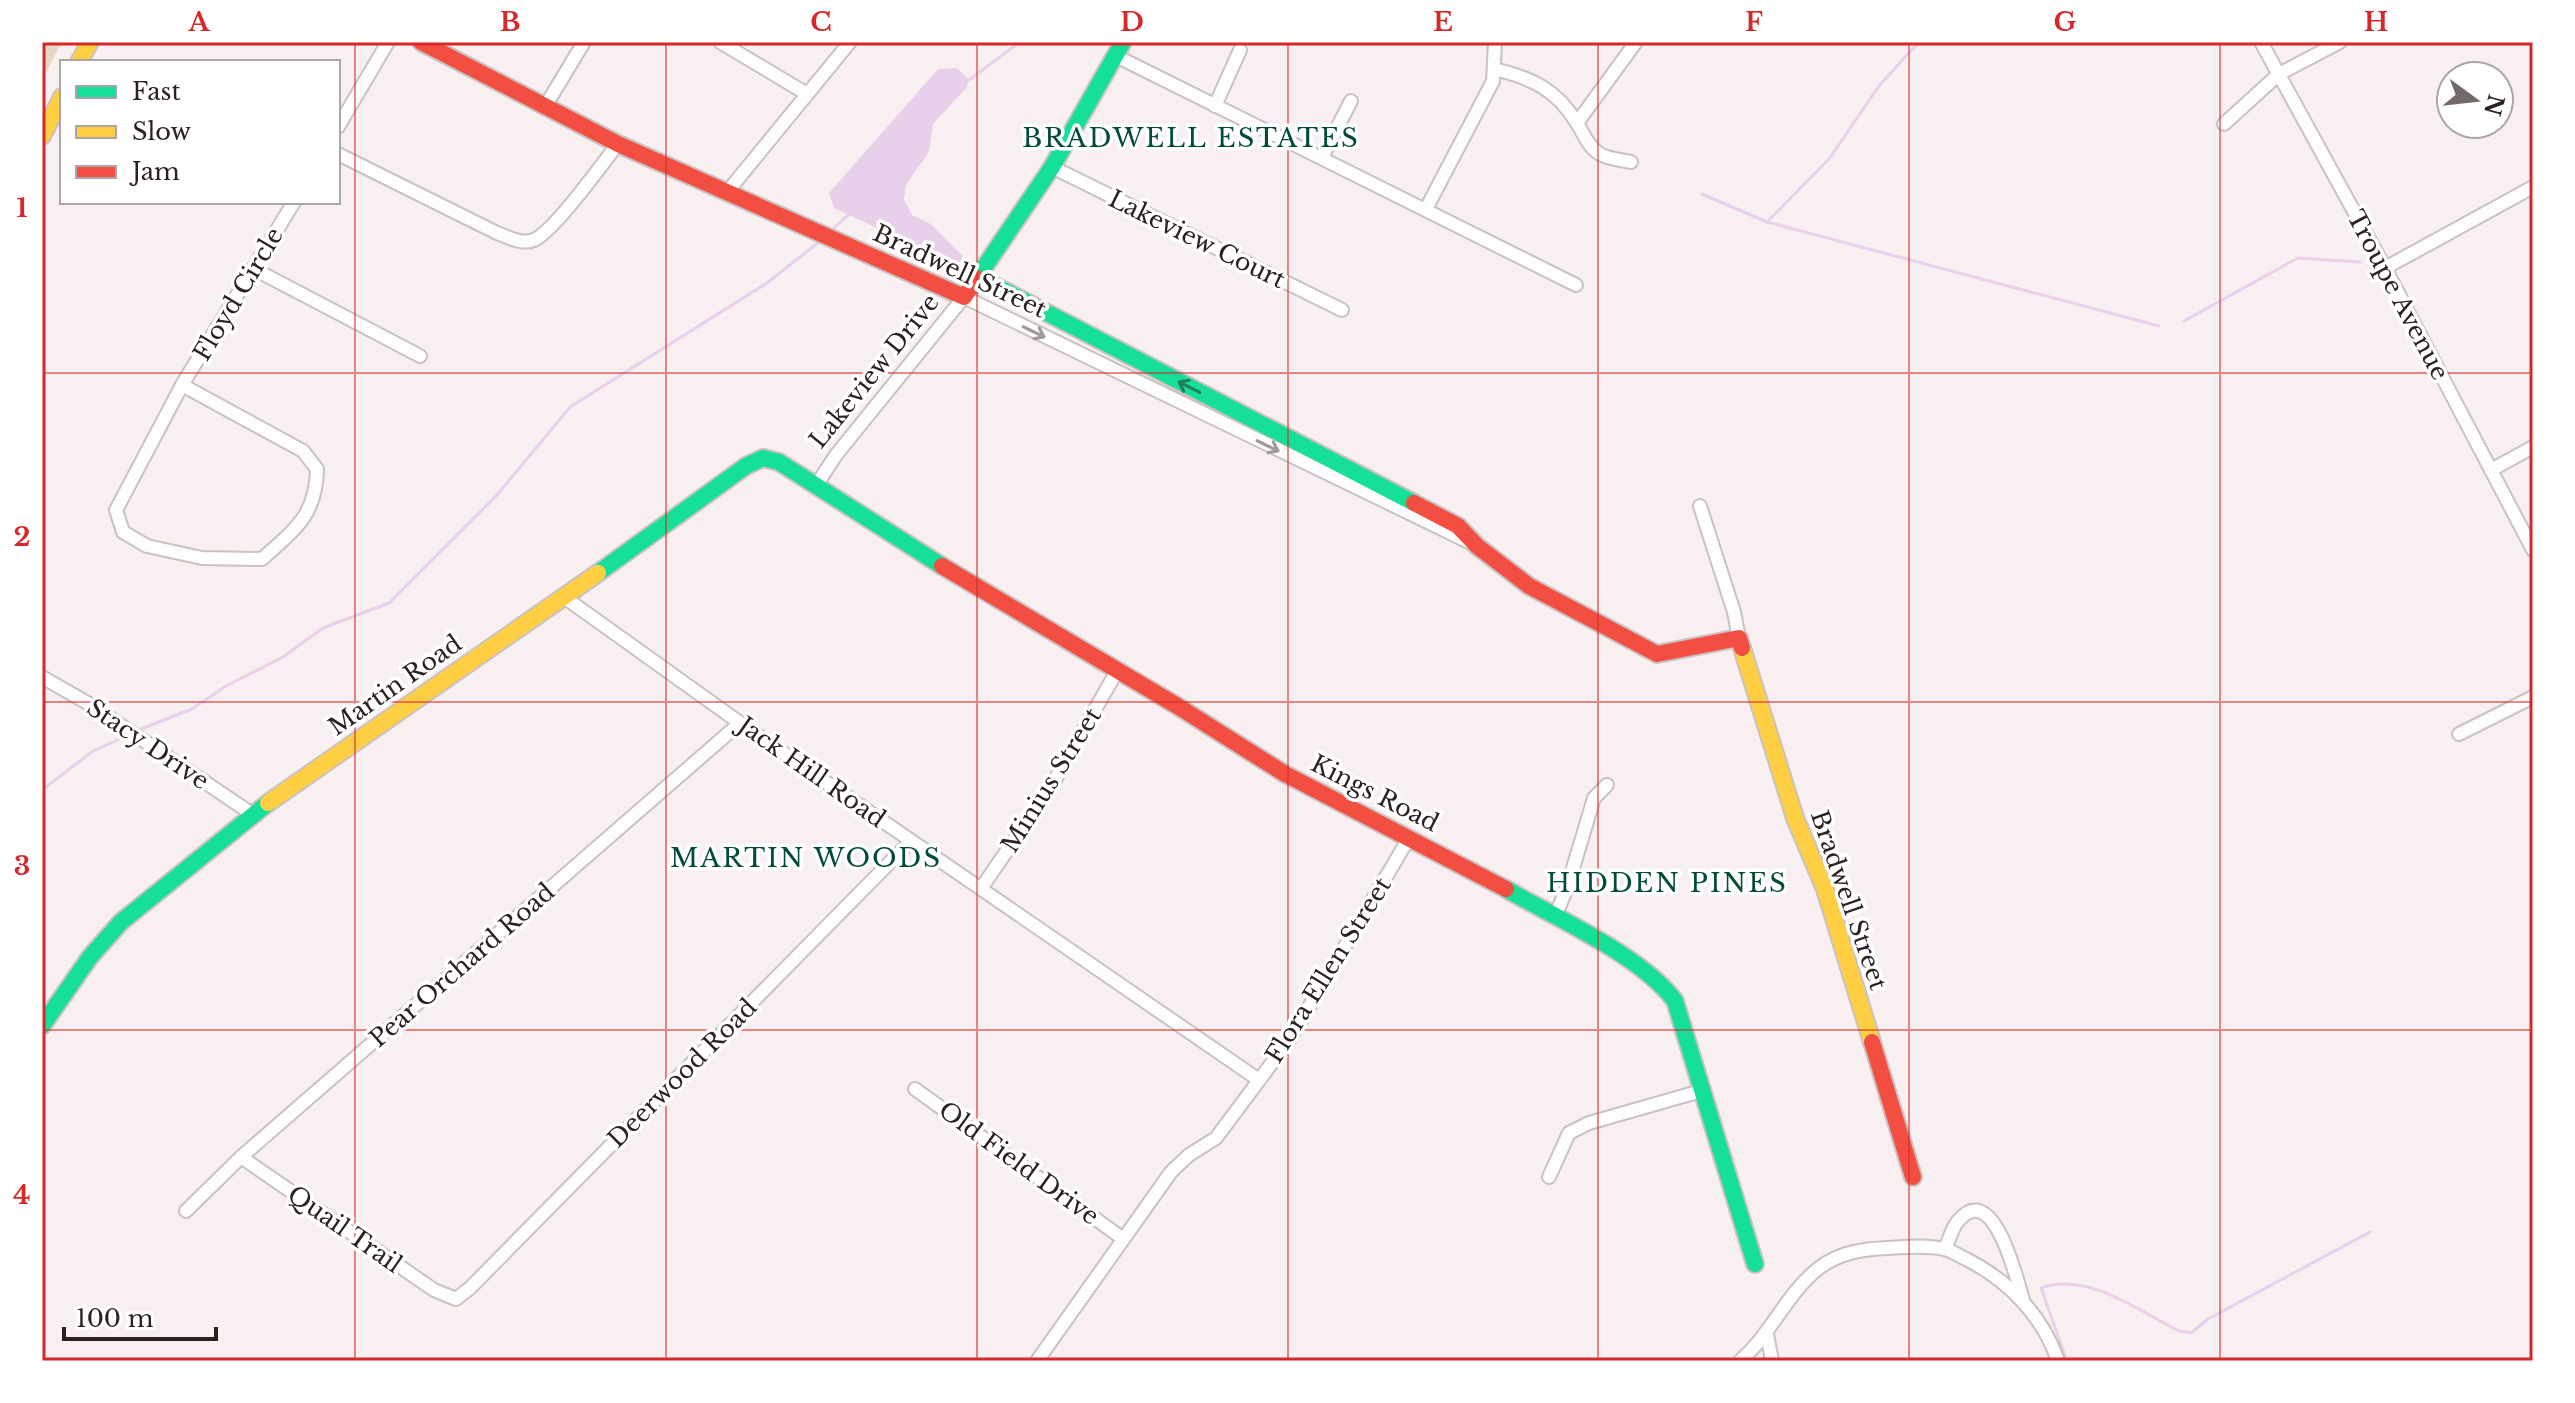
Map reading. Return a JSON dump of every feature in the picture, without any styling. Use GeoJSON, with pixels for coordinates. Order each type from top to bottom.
{"type":"FeatureCollection","features":[{"type":"Feature","properties":{"kind":"street"},"geometry":{"type":"LineString","coordinates":[[80,60],[90,42]]}},
{"type":"Feature","properties":{"kind":"street"},"geometry":{"type":"LineString","coordinates":[[340,124],[388,42]]}},
{"type":"Feature","properties":{"kind":"street","name":"Bradwell Street"},"geometry":{"type":"LineString","coordinates":[[421,42],[618,144],[964,297],[1477,546]]}},
{"type":"Feature","properties":{"kind":"street"},"geometry":{"type":"LineString","coordinates":[[546,105],[584,42]]}},
{"type":"Feature","properties":{"kind":"street"},"geometry":{"type":"LineString","coordinates":[[720,42],[807,94]]}},
{"type":"Feature","properties":{"kind":"street"},"geometry":{"type":"LineString","coordinates":[[728,191],[850,42]]}},
{"type":"Feature","properties":{"kind":"street"},"geometry":{"type":"LineString","coordinates":[[1426,209],[1493,81],[1495,42]]}},
{"type":"Feature","properties":{"kind":"street"},"geometry":{"type":"LineString","coordinates":[[1577,123],[1636,42]]}},
{"type":"Feature","properties":{"kind":"street","name":"Troupe Avenue"},"geometry":{"type":"LineString","coordinates":[[2261,42],[2385,268],[2533,550]]}},
{"type":"Feature","properties":{"kind":"street"},"geometry":{"type":"LineString","coordinates":[[2224,124],[2279,74],[2340,42]]}},
{"type":"Feature","properties":{"kind":"street"},"geometry":{"type":"LineString","coordinates":[[1119,49],[1215,106],[1576,285]]}},
{"type":"Feature","properties":{"kind":"street","name":"Lakeview Drive"},"geometry":{"type":"LineString","coordinates":[[815,487],[836,455],[978,277],[1052,167],[1119,49]]}},
{"type":"Feature","properties":{"kind":"street"},"geometry":{"type":"LineString","coordinates":[[1215,106],[1240,50]]}},
{"type":"Feature","properties":{"kind":"street"},"geometry":{"type":"LineString","coordinates":[[1494,69],[1537,82],[1552,93],[1600,154],[1631,162]]}},
{"type":"Feature","properties":{"kind":"street"},"geometry":{"type":"LineString","coordinates":[[42,136],[60,101]]}},
{"type":"Feature","properties":{"kind":"street"},"geometry":{"type":"LineString","coordinates":[[1322,157],[1351,101]]}},
{"type":"Feature","properties":{"kind":"street"},"geometry":{"type":"LineString","coordinates":[[340,155],[497,233],[522,242],[534,240],[556,220],[618,144]]}},
{"type":"Feature","properties":{"kind":"street","name":"Lakeview Court"},"geometry":{"type":"LineString","coordinates":[[1052,167],[1342,310]]}},
{"type":"Feature","properties":{"kind":"street"},"geometry":{"type":"LineString","coordinates":[[2385,268],[2533,187]]}},
{"type":"Feature","properties":{"kind":"street","name":"Floyd Circle"},"geometry":{"type":"LineString","coordinates":[[182,385],[303,451],[317,469],[313,505],[303,522],[262,559],[202,558],[147,546],[123,532],[116,510],[182,385],[293,204]]}},
{"type":"Feature","properties":{"kind":"street"},"geometry":{"type":"LineString","coordinates":[[254,269],[420,356]]}},
{"type":"Feature","properties":{"kind":"street","name":"Bradwell Street"},"geometry":{"type":"LineString","coordinates":[[978,277],[1458,526],[1503,568],[1551,599],[1657,654],[1739,638]]}},
{"type":"Feature","properties":{"kind":"street"},"geometry":{"type":"LineString","coordinates":[[2491,470],[2533,447]]}},
{"type":"Feature","properties":{"kind":"street","name":"Martin Road"},"geometry":{"type":"LineString","coordinates":[[42,1026],[90,957],[121,922],[252,814],[746,466],[763,458],[779,462],[815,487]]}},
{"type":"Feature","properties":{"kind":"street","name":"Kings Road"},"geometry":{"type":"LineString","coordinates":[[815,487],[1285,774],[1409,838],[1638,965],[1675,1001],[1755,1264]]}},
{"type":"Feature","properties":{"kind":"street","name":"Bradwell Street"},"geometry":{"type":"LineString","coordinates":[[1700,506],[1795,818],[1825,889],[1913,1177]]}},
{"type":"Feature","properties":{"kind":"street","name":"Jack Hill Road"},"geometry":{"type":"LineString","coordinates":[[564,597],[740,723],[1259,1080]]}},
{"type":"Feature","properties":{"kind":"street","name":"Minius Street"},"geometry":{"type":"LineString","coordinates":[[982,887],[1052,785],[1117,671]]}},
{"type":"Feature","properties":{"kind":"street","name":"Stacy Drive"},"geometry":{"type":"LineString","coordinates":[[42,677],[91,705],[252,814]]}},
{"type":"Feature","properties":{"kind":"street"},"geometry":{"type":"LineString","coordinates":[[2459,734],[2533,697]]}},
{"type":"Feature","properties":{"kind":"street","name":"Pear Orchard Road"},"geometry":{"type":"LineString","coordinates":[[186,1211],[241,1157],[740,723]]}},
{"type":"Feature","properties":{"kind":"street"},"geometry":{"type":"LineString","coordinates":[[1555,917],[1564,899],[1594,798],[1607,785]]}},
{"type":"Feature","properties":{"kind":"street","name":"Flora Ellen Street"},"geometry":{"type":"LineString","coordinates":[[1037,1361],[1171,1172],[1189,1155],[1216,1138],[1292,1036],[1409,838]]}},
{"type":"Feature","properties":{"kind":"street","name":"Deerwood Road"},"geometry":{"type":"LineString","coordinates":[[450,1297],[456,1299],[470,1288],[911,841]]}},
{"type":"Feature","properties":{"kind":"street","name":"Old Field Drive"},"geometry":{"type":"LineString","coordinates":[[915,1089],[1122,1238]]}},
{"type":"Feature","properties":{"kind":"street"},"geometry":{"type":"LineString","coordinates":[[1549,1177],[1569,1133],[1589,1123],[1701,1091]]}},
{"type":"Feature","properties":{"kind":"street","name":"Quail Trail"},"geometry":{"type":"LineString","coordinates":[[241,1157],[434,1290],[450,1297]]}},
{"type":"Feature","properties":{"kind":"street"},"geometry":{"type":"LineString","coordinates":[[1945,1249],[1957,1222],[1966,1213],[1977,1212],[1988,1216],[1996,1224],[2007,1247],[2024,1301],[2051,1342],[2058,1361]]}},
{"type":"Feature","properties":{"kind":"street"},"geometry":{"type":"LineString","coordinates":[[1740,1361],[1760,1344],[1789,1299],[1818,1269],[1837,1257],[1862,1249],[1945,1249],[1980,1267],[2024,1301]]}},
{"type":"Feature","properties":{"kind":"street"},"geometry":{"type":"LineString","coordinates":[[1767,1334],[1772,1361]]}},
{"type":"Feature","properties":{"kind":"shaded area"},"geometry":{"type":"Polygon","coordinates":[[[42,42],[62,42],[42,80],[42,42]]]}},
{"type":"Feature","properties":{"kind":"shaded area"},"geometry":{"type":"Polygon","coordinates":[[[957,68],[969,80],[967,87],[933,124],[929,152],[906,185],[904,199],[912,215],[931,224],[962,255],[964,263],[959,268],[948,268],[905,241],[834,208],[829,193],[938,69],[957,68]]]}},
{"type":"Feature","properties":{"kind":"waterway"},"geometry":{"type":"LineString","coordinates":[[969,80],[1020,42]]}},
{"type":"Feature","properties":{"kind":"waterway"},"geometry":{"type":"LineString","coordinates":[[1767,222],[1829,159],[1879,86],[1922,42]]}},
{"type":"Feature","properties":{"kind":"waterway"},"geometry":{"type":"LineString","coordinates":[[1702,194],[1767,222],[2159,326]]}},
{"type":"Feature","properties":{"kind":"waterway"},"geometry":{"type":"LineString","coordinates":[[833,229],[848,215]]}},
{"type":"Feature","properties":{"kind":"waterway"},"geometry":{"type":"LineString","coordinates":[[141,729],[192,709],[226,686],[283,657],[323,628],[389,603],[497,495],[570,407],[767,283],[819,242]]}},
{"type":"Feature","properties":{"kind":"waterway"},"geometry":{"type":"LineString","coordinates":[[2184,321],[2298,258],[2360,262]]}},
{"type":"Feature","properties":{"kind":"waterway"},"geometry":{"type":"LineString","coordinates":[[42,790],[93,751],[124,737]]}},
{"type":"Feature","properties":{"kind":"waterway"},"geometry":{"type":"LineString","coordinates":[[2067,1361],[2041,1288],[2058,1284],[2094,1289],[2130,1304],[2179,1331],[2191,1333],[2208,1319],[2370,1232]]}},
{"type":"Feature","properties":{"kind":"traffic: fast"},"geometry":{"type":"LineString","coordinates":[[977,278],[1052,167],[1123,42]]}},
{"type":"Feature","properties":{"kind":"traffic: fast"},"geometry":{"type":"LineString","coordinates":[[978,277],[1414,503]]}},
{"type":"Feature","properties":{"kind":"traffic: fast"},"geometry":{"type":"LineString","coordinates":[[598,573],[746,466],[763,458],[779,462],[942,566]]}},
{"type":"Feature","properties":{"kind":"traffic: fast"},"geometry":{"type":"LineString","coordinates":[[42,1026],[90,957],[121,922],[268,803]]}},
{"type":"Feature","properties":{"kind":"traffic: fast"},"geometry":{"type":"LineString","coordinates":[[1506,889],[1620,953],[1660,984],[1675,1001],[1755,1264]]}},
{"type":"Feature","properties":{"kind":"traffic: slow"},"geometry":{"type":"LineString","coordinates":[[80,60],[90,42]]}},
{"type":"Feature","properties":{"kind":"traffic: slow"},"geometry":{"type":"LineString","coordinates":[[42,136],[60,101]]}},
{"type":"Feature","properties":{"kind":"traffic: slow"},"geometry":{"type":"LineString","coordinates":[[268,803],[598,573]]}},
{"type":"Feature","properties":{"kind":"traffic: slow"},"geometry":{"type":"LineString","coordinates":[[1742,648],[1795,818],[1825,889],[1872,1042]]}},
{"type":"Feature","properties":{"kind":"traffic: jam"},"geometry":{"type":"LineString","coordinates":[[421,42],[618,144],[964,297],[977,278]]}},
{"type":"Feature","properties":{"kind":"traffic: jam"},"geometry":{"type":"LineString","coordinates":[[1414,503],[1458,526],[1477,546],[1529,586],[1657,654],[1739,638],[1742,648]]}},
{"type":"Feature","properties":{"kind":"traffic: jam"},"geometry":{"type":"LineString","coordinates":[[942,566],[1285,774],[1506,889]]}},
{"type":"Feature","properties":{"kind":"traffic: jam"},"geometry":{"type":"LineString","coordinates":[[1872,1042],[1913,1177]]}},
{"type":"Feature","properties":{"kind":"district","name":"BRADWELL ESTATES"},"geometry":{"type":"Point","coordinates":[1191,138]}},
{"type":"Feature","properties":{"kind":"district","name":"MARTIN WOODS"},"geometry":{"type":"Point","coordinates":[806,858]}},
{"type":"Feature","properties":{"kind":"district","name":"HIDDEN PINES"},"geometry":{"type":"Point","coordinates":[1667,883]}}]}
